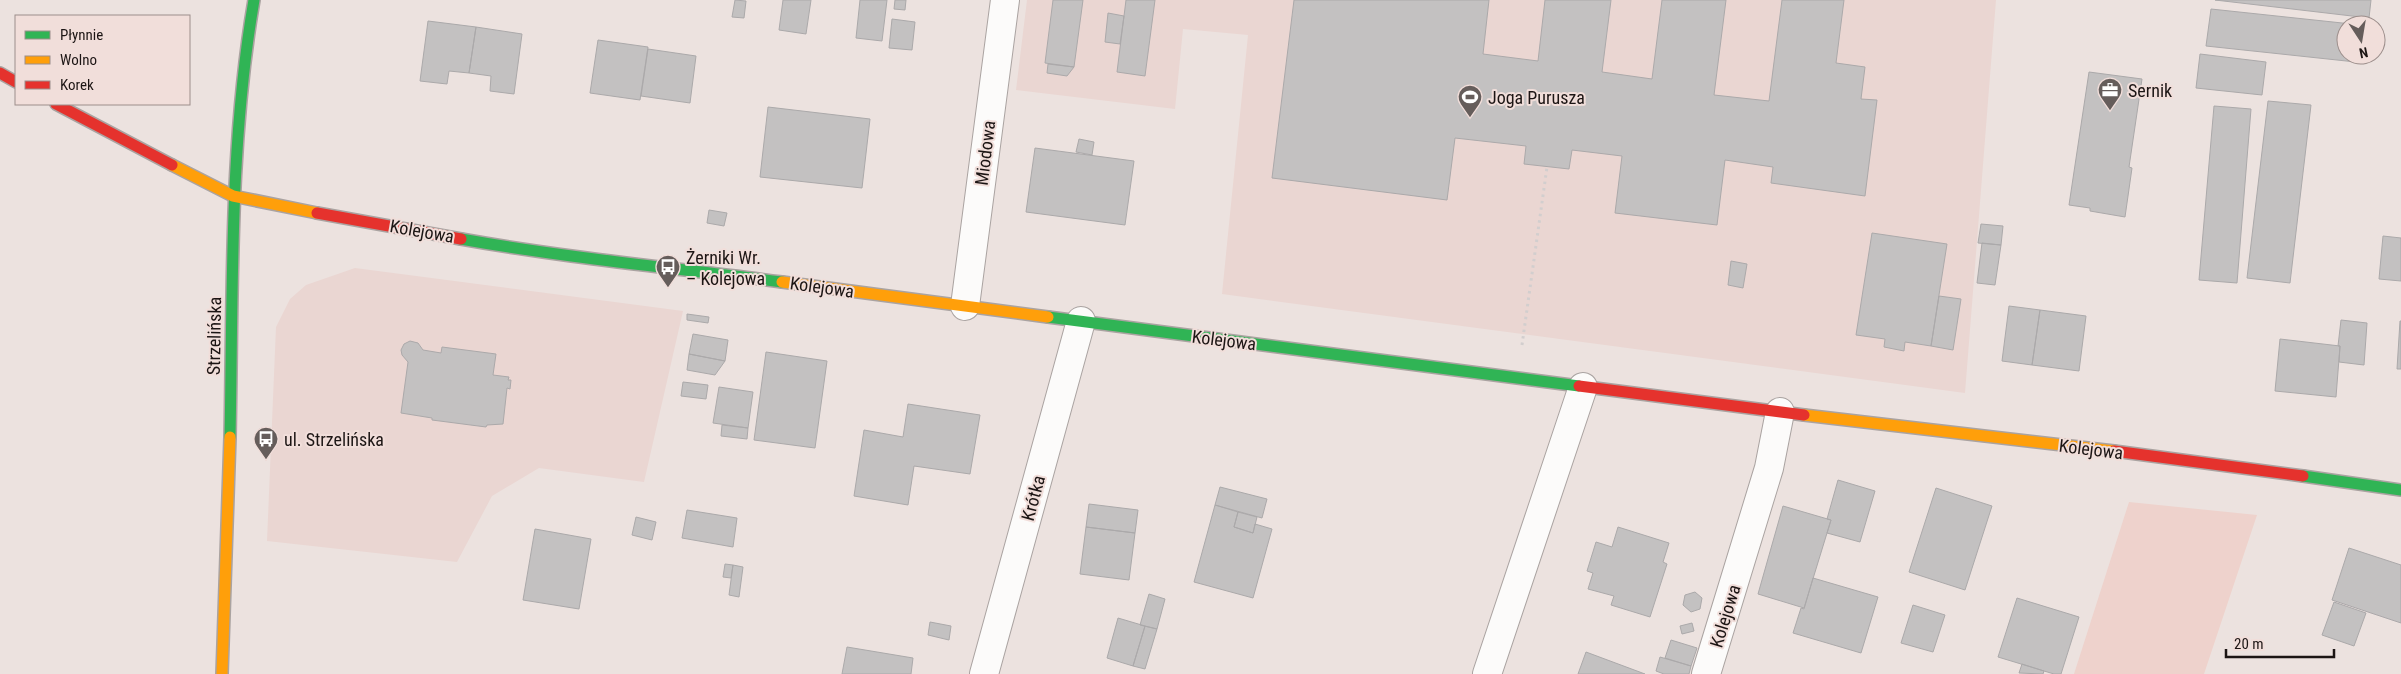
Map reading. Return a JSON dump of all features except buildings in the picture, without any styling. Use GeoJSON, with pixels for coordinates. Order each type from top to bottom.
{"type":"FeatureCollection","features":[{"type":"Feature","properties":{"kind":"street","name":"Strzelińska"},"geometry":{"type":"LineString","coordinates":[[222,674],[230,439],[234,196],[239,93],[254,0]]}},
{"type":"Feature","properties":{"kind":"street","name":"Miodowa"},"geometry":{"type":"LineString","coordinates":[[965,306],[1005,0]]}},
{"type":"Feature","properties":{"kind":"street"},"geometry":{"type":"LineString","coordinates":[[0,73],[15,81]]}},
{"type":"Feature","properties":{"kind":"street","name":"Kolejowa"},"geometry":{"type":"LineString","coordinates":[[58,105],[126,142],[234,196],[250,201],[514,248],[1780,412],[2215,463],[2401,490]]}},
{"type":"Feature","properties":{"kind":"street","name":"Krótka"},"geometry":{"type":"LineString","coordinates":[[984,674],[1081,321]]}},
{"type":"Feature","properties":{"kind":"street"},"geometry":{"type":"LineString","coordinates":[[1487,674],[1583,387]]}},
{"type":"Feature","properties":{"kind":"street","name":"Kolejowa"},"geometry":{"type":"LineString","coordinates":[[1706,674],[1769,468],[1780,412]]}},
{"type":"Feature","properties":{"kind":"path"},"geometry":{"type":"LineString","coordinates":[[1522,345],[1547,167]]}},
{"type":"Feature","properties":{"kind":"shaded area"},"geometry":{"type":"Polygon","coordinates":[[[1027,0],[1996,0],[1965,393],[1222,294],[1248,35],[1183,29],[1175,109],[1016,90],[1027,0]]]}},
{"type":"Feature","properties":{"kind":"shaded area"},"geometry":{"type":"Polygon","coordinates":[[[355,268],[683,311],[644,482],[539,468],[492,496],[457,562],[267,541],[276,327],[290,299],[306,285],[355,268]]]}},
{"type":"Feature","properties":{"kind":"shaded area"},"geometry":{"type":"Polygon","coordinates":[[[2129,502],[2257,515],[2204,674],[2074,674],[2129,502]]]}},
{"type":"Feature","properties":{"kind":"traffic: fast"},"geometry":{"type":"LineString","coordinates":[[230,437],[232,273],[236,163],[246,54],[254,0]]}},
{"type":"Feature","properties":{"kind":"traffic: fast"},"geometry":{"type":"LineString","coordinates":[[461,239],[581,257],[782,282]]}},
{"type":"Feature","properties":{"kind":"traffic: fast"},"geometry":{"type":"LineString","coordinates":[[1048,317],[1579,386]]}},
{"type":"Feature","properties":{"kind":"traffic: fast"},"geometry":{"type":"LineString","coordinates":[[2303,476],[2401,490]]}},
{"type":"Feature","properties":{"kind":"traffic: slow"},"geometry":{"type":"LineString","coordinates":[[172,165],[233,196],[317,213]]}},
{"type":"Feature","properties":{"kind":"traffic: slow"},"geometry":{"type":"LineString","coordinates":[[782,282],[1048,317]]}},
{"type":"Feature","properties":{"kind":"traffic: slow"},"geometry":{"type":"LineString","coordinates":[[1804,415],[2114,451]]}},
{"type":"Feature","properties":{"kind":"traffic: slow"},"geometry":{"type":"LineString","coordinates":[[222,674],[230,437]]}},
{"type":"Feature","properties":{"kind":"traffic: jam"},"geometry":{"type":"LineString","coordinates":[[0,73],[15,81]]}},
{"type":"Feature","properties":{"kind":"traffic: jam"},"geometry":{"type":"LineString","coordinates":[[58,105],[172,165]]}},
{"type":"Feature","properties":{"kind":"traffic: jam"},"geometry":{"type":"LineString","coordinates":[[317,213],[461,239]]}},
{"type":"Feature","properties":{"kind":"traffic: jam"},"geometry":{"type":"LineString","coordinates":[[1579,386],[1804,415]]}},
{"type":"Feature","properties":{"kind":"traffic: jam"},"geometry":{"type":"LineString","coordinates":[[2114,451],[2303,476]]}},
{"type":"Feature","properties":{"kind":"place","name":"Sernik"},"geometry":{"type":"Point","coordinates":[2110,111]}},
{"type":"Feature","properties":{"kind":"place","name":"Joga Purusza"},"geometry":{"type":"Point","coordinates":[1470,118]}},
{"type":"Feature","properties":{"kind":"place","name":"Żerniki Wr. – Kolejowa"},"geometry":{"type":"Point","coordinates":[668,288]}},
{"type":"Feature","properties":{"kind":"place","name":"ul. Strzelińska"},"geometry":{"type":"Point","coordinates":[266,460]}}]}
